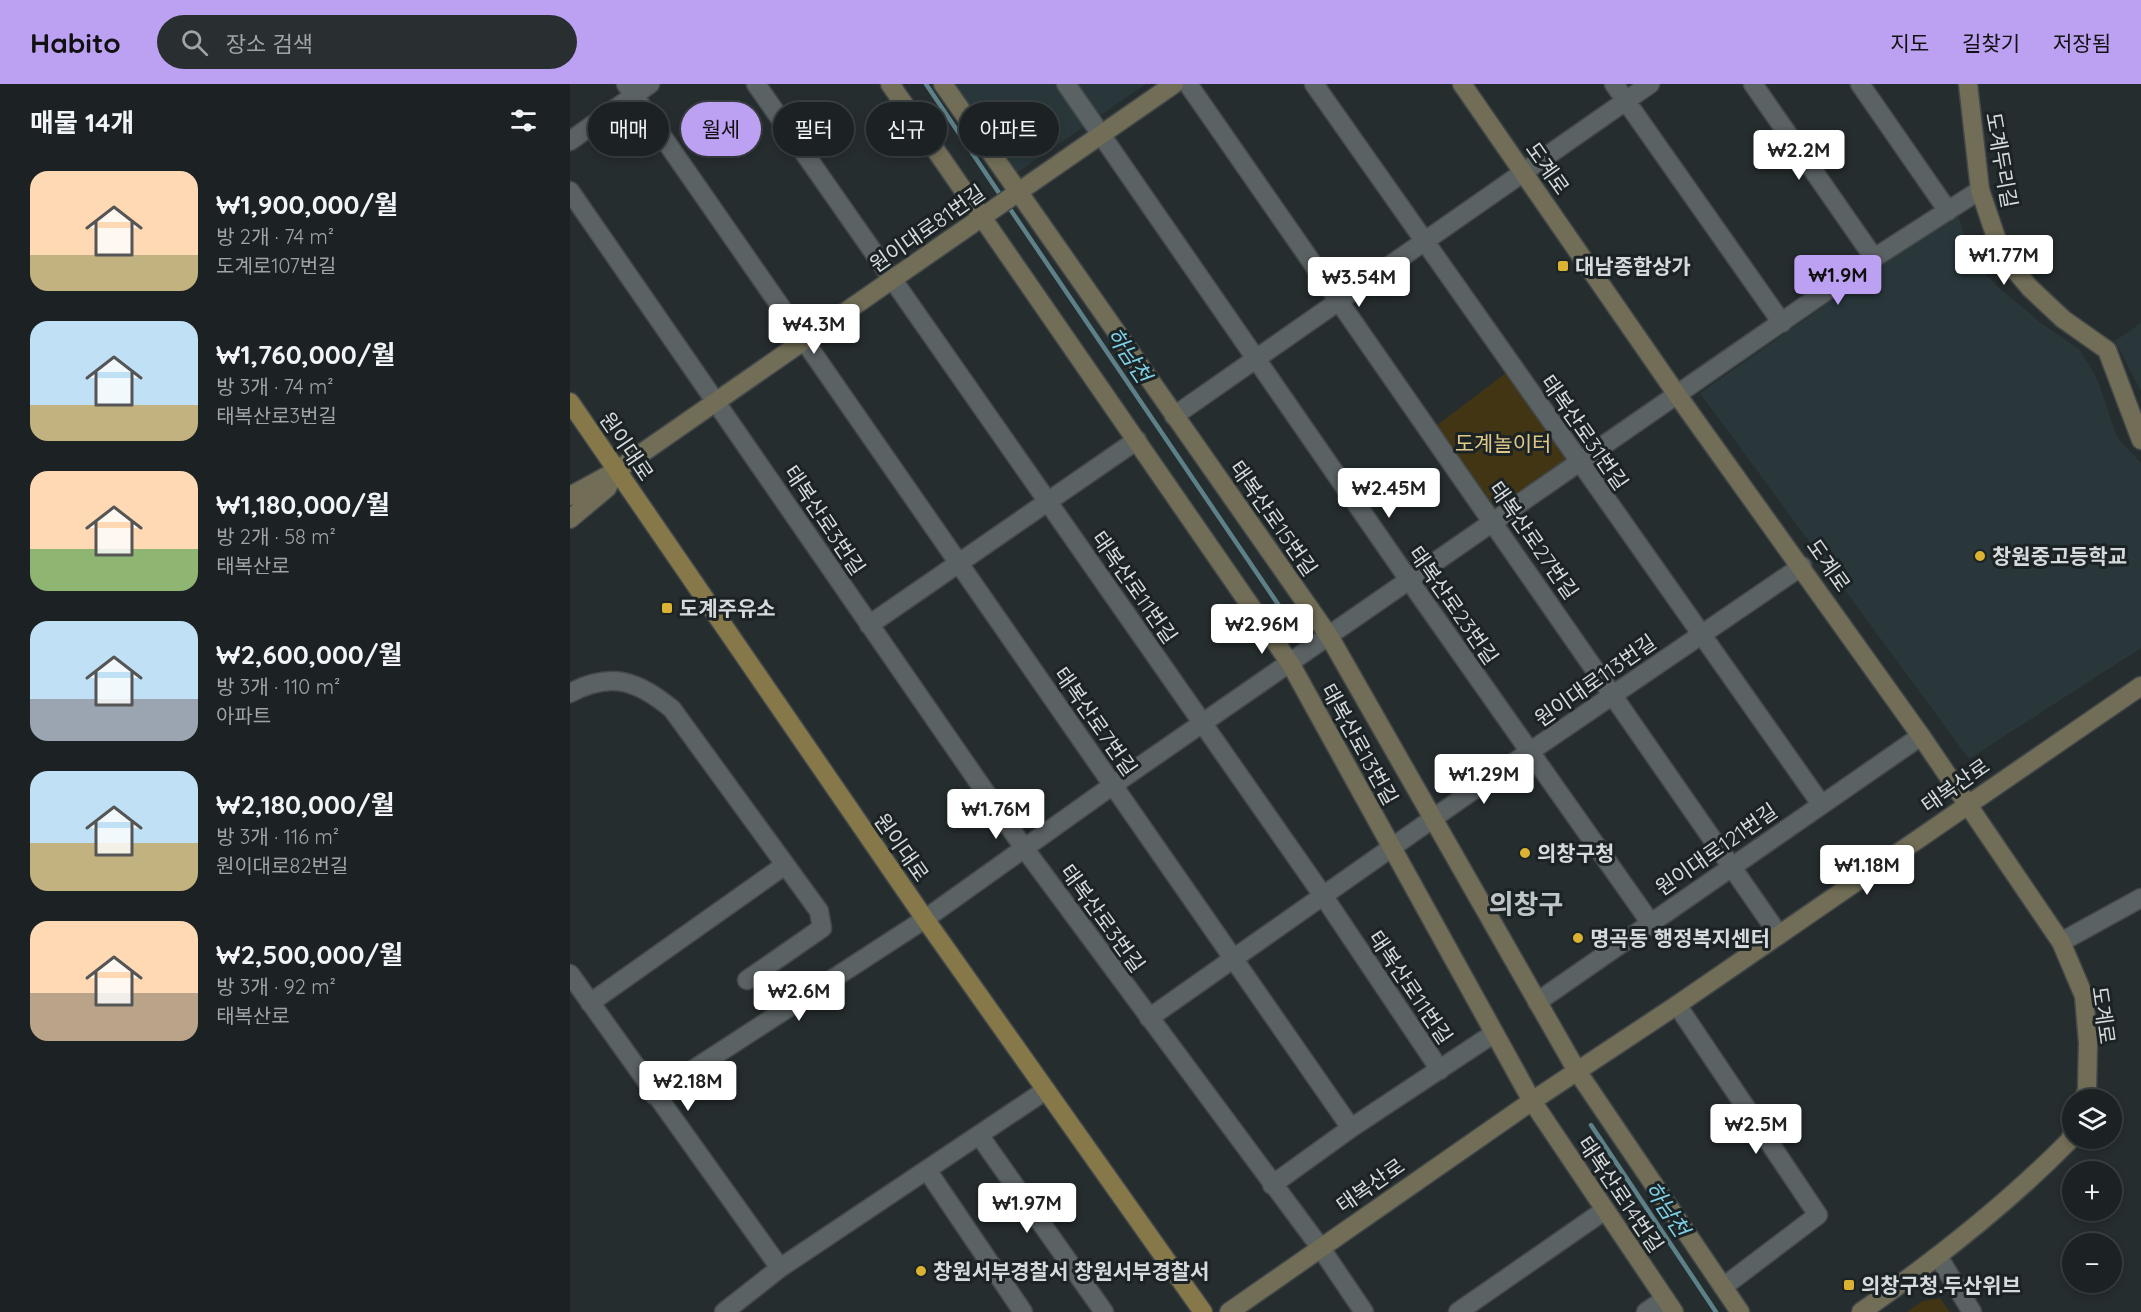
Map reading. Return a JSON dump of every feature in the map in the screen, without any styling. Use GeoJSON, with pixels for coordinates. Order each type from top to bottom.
{"type":"FeatureCollection","features":[{"type":"Feature","properties":{"kind":"main road","name":"원이대로"},"geometry":{"type":"LineString","coordinates":[[570,402],[925,919],[1203,1312]]}},
{"type":"Feature","properties":{"kind":"street"},"geometry":{"type":"LineString","coordinates":[[570,141],[630,90],[650,84]]}},
{"type":"Feature","properties":{"kind":"street","name":"태복산로11번길"},"geometry":{"type":"LineString","coordinates":[[756,84],[1324,897],[1440,1070]]}},
{"type":"Feature","properties":{"kind":"street","name":"태복산로13번길"},"geometry":{"type":"LineString","coordinates":[[890,84],[988,213],[1137,440],[1290,663],[1493,1034],[1535,1099]]}},
{"type":"Feature","properties":{"kind":"street","name":"태복산로15번길"},"geometry":{"type":"LineString","coordinates":[[943,84],[1016,194],[1329,636],[1575,1073],[1740,1312]]}},
{"type":"Feature","properties":{"kind":"street","name":"태복산로23번길"},"geometry":{"type":"LineString","coordinates":[[1066,84],[1409,580],[1650,922]]}},
{"type":"Feature","properties":{"kind":"street","name":"원이대로81번길"},"geometry":{"type":"LineString","coordinates":[[616,471],[1174,84]]}},
{"type":"Feature","properties":{"kind":"street","name":"태복산로27번길"},"geometry":{"type":"LineString","coordinates":[[1188,84],[1733,864],[1779,935]]}},
{"type":"Feature","properties":{"kind":"street","name":"태복산로31번길"},"geometry":{"type":"LineString","coordinates":[[1314,84],[1821,804]]}},
{"type":"Feature","properties":{"kind":"street","name":"도계로"},"geometry":{"type":"LineString","coordinates":[[1462,84],[1678,396],[1922,736],[2061,942],[2084,996],[2088,1043],[2087,1089]]}},
{"type":"Feature","properties":{"kind":"street"},"geometry":{"type":"LineString","coordinates":[[1614,84],[1782,324]]}},
{"type":"Feature","properties":{"kind":"street"},"geometry":{"type":"LineString","coordinates":[[1174,416],[1650,84]]}},
{"type":"Feature","properties":{"kind":"street"},"geometry":{"type":"LineString","coordinates":[[1753,84],[1874,258]]}},
{"type":"Feature","properties":{"kind":"street"},"geometry":{"type":"LineString","coordinates":[[1860,84],[1948,210]]}},
{"type":"Feature","properties":{"kind":"street","name":"도계두리길"},"geometry":{"type":"LineString","coordinates":[[1968,84],[1980,190],[2002,255],[2030,288],[2063,319],[2107,350],[2141,440]]}},
{"type":"Feature","properties":{"kind":"street","name":"태복산로7번길"},"geometry":{"type":"LineString","coordinates":[[630,90],[1352,1128]]}},
{"type":"Feature","properties":{"kind":"street"},"geometry":{"type":"LineString","coordinates":[[654,1095],[925,919],[1113,785],[1782,324],[1874,258],[1980,190]]}},
{"type":"Feature","properties":{"kind":"street","name":"태복산로3번길"},"geometry":{"type":"LineString","coordinates":[[570,191],[717,400],[869,625],[1024,848],[1320,1247],[1364,1312]]}},
{"type":"Feature","properties":{"kind":"street"},"geometry":{"type":"LineString","coordinates":[[869,625],[1137,440]]}},
{"type":"Feature","properties":{"kind":"street"},"geometry":{"type":"LineString","coordinates":[[570,496],[616,471]]}},
{"type":"Feature","properties":{"kind":"street"},"geometry":{"type":"LineString","coordinates":[[570,519],[607,488],[616,471]]}},
{"type":"Feature","properties":{"kind":"street","name":"원이대로113번길"},"geometry":{"type":"LineString","coordinates":[[1149,1018],[1530,752],[1802,566]]}},
{"type":"Feature","properties":{"kind":"street"},"geometry":{"type":"LineString","coordinates":[[570,693],[607,680],[628,682],[650,691],[672,709],[819,911],[822,928],[747,980]]}},
{"type":"Feature","properties":{"kind":"street","name":"태복산로"},"geometry":{"type":"LineString","coordinates":[[1229,1312],[1535,1099],[1677,1005],[2141,686]]}},
{"type":"Feature","properties":{"kind":"street","name":"원이대로121번길"},"geometry":{"type":"LineString","coordinates":[[1537,1002],[1733,864],[1922,736]]}},
{"type":"Feature","properties":{"kind":"street"},"geometry":{"type":"LineString","coordinates":[[590,1003],[785,864]]}},
{"type":"Feature","properties":{"kind":"street"},"geometry":{"type":"LineString","coordinates":[[2061,942],[2141,898]]}},
{"type":"Feature","properties":{"kind":"street"},"geometry":{"type":"LineString","coordinates":[[570,974],[654,1095],[780,1268]]}},
{"type":"Feature","properties":{"kind":"street"},"geometry":{"type":"LineString","coordinates":[[1677,1005],[1818,1215],[1723,1287]]}},
{"type":"Feature","properties":{"kind":"street"},"geometry":{"type":"LineString","coordinates":[[1272,1185],[1352,1128],[1493,1034]]}},
{"type":"Feature","properties":{"kind":"street"},"geometry":{"type":"LineString","coordinates":[[724,1312],[780,1268],[1046,1090]]}},
{"type":"Feature","properties":{"kind":"street","name":"태복산로14번길"},"geometry":{"type":"LineString","coordinates":[[1535,1099],[1605,1210],[1670,1305]]}},
{"type":"Feature","properties":{"kind":"street"},"geometry":{"type":"LineString","coordinates":[[979,1135],[1104,1312]]}},
{"type":"Feature","properties":{"kind":"street"},"geometry":{"type":"LineString","coordinates":[[1861,1312],[1939,1258],[2027,1184],[2062,1148]]}},
{"type":"Feature","properties":{"kind":"street"},"geometry":{"type":"LineString","coordinates":[[927,1170],[1023,1312]]}},
{"type":"Feature","properties":{"kind":"street"},"geometry":{"type":"LineString","coordinates":[[1458,1312],[1605,1210]]}},
{"type":"Feature","properties":{"kind":"street"},"geometry":{"type":"LineString","coordinates":[[1939,1258],[1972,1312]]}},
{"type":"Feature","properties":{"kind":"street"},"geometry":{"type":"LineString","coordinates":[[1646,1312],[1670,1305]]}},
{"type":"Feature","properties":{"kind":"shaded area"},"geometry":{"type":"Polygon","coordinates":[[[947,84],[1146,84],[1059,144],[1059,102],[960,102],[947,84]]]}},
{"type":"Feature","properties":{"kind":"shaded area"},"geometry":{"type":"Polygon","coordinates":[[[998,156],[1041,156],[1012,176],[998,156]]]}},
{"type":"Feature","properties":{"kind":"shaded area","name":"창원중고등학교"},"geometry":{"type":"Polygon","coordinates":[[[1957,213],[1973,261],[1996,285],[2041,323],[2080,350],[2098,381],[2117,437],[2141,463],[2141,648],[1969,759],[1700,393],[1957,213]]]}},
{"type":"Feature","properties":{"kind":"shaded area"},"geometry":{"type":"Polygon","coordinates":[[[2141,323],[2141,391],[2115,341],[2141,323]]]}},
{"type":"Feature","properties":{"kind":"green space","name":"도계놀이터"},"geometry":{"type":"Polygon","coordinates":[[[1506,373],[1568,459],[1495,507],[1436,426],[1506,373]]]}},
{"type":"Feature","properties":{"kind":"green space"},"geometry":{"type":"Polygon","coordinates":[[[1940,1298],[1950,1312],[1907,1312],[1923,1301],[1940,1298]]]}},
{"type":"Feature","properties":{"kind":"waterway","name":"하남천"},"geometry":{"type":"LineString","coordinates":[[926,84],[1003,199]]}},
{"type":"Feature","properties":{"kind":"waterway","name":"하남천"},"geometry":{"type":"LineString","coordinates":[[1008,206],[1305,644]]}},
{"type":"Feature","properties":{"kind":"waterway","name":"하남천"},"geometry":{"type":"LineString","coordinates":[[1591,1125],[1716,1312]]}},
{"type":"Feature","properties":{"kind":"place","name":"대남종합상가"},"geometry":{"type":"Point","coordinates":[1563,266]}},
{"type":"Feature","properties":{"kind":"place","name":"창원중고등학교"},"geometry":{"type":"Point","coordinates":[1980,556]}},
{"type":"Feature","properties":{"kind":"place","name":"도계주유소"},"geometry":{"type":"Point","coordinates":[667,608]}},
{"type":"Feature","properties":{"kind":"place","name":"의창구청"},"geometry":{"type":"Point","coordinates":[1525,853]}},
{"type":"Feature","properties":{"kind":"place","name":"명곡동 행정복지센터"},"geometry":{"type":"Point","coordinates":[1578,938]}},
{"type":"Feature","properties":{"kind":"place","name":"창원서부경찰서 창원서부경찰서"},"geometry":{"type":"Point","coordinates":[921,1271]}},
{"type":"Feature","properties":{"kind":"place","name":"의창구청.두산위브"},"geometry":{"type":"Point","coordinates":[1849,1285]}},
{"type":"Feature","properties":{"kind":"district","name":"의창구"},"geometry":{"type":"Point","coordinates":[1526,904]}}]}
